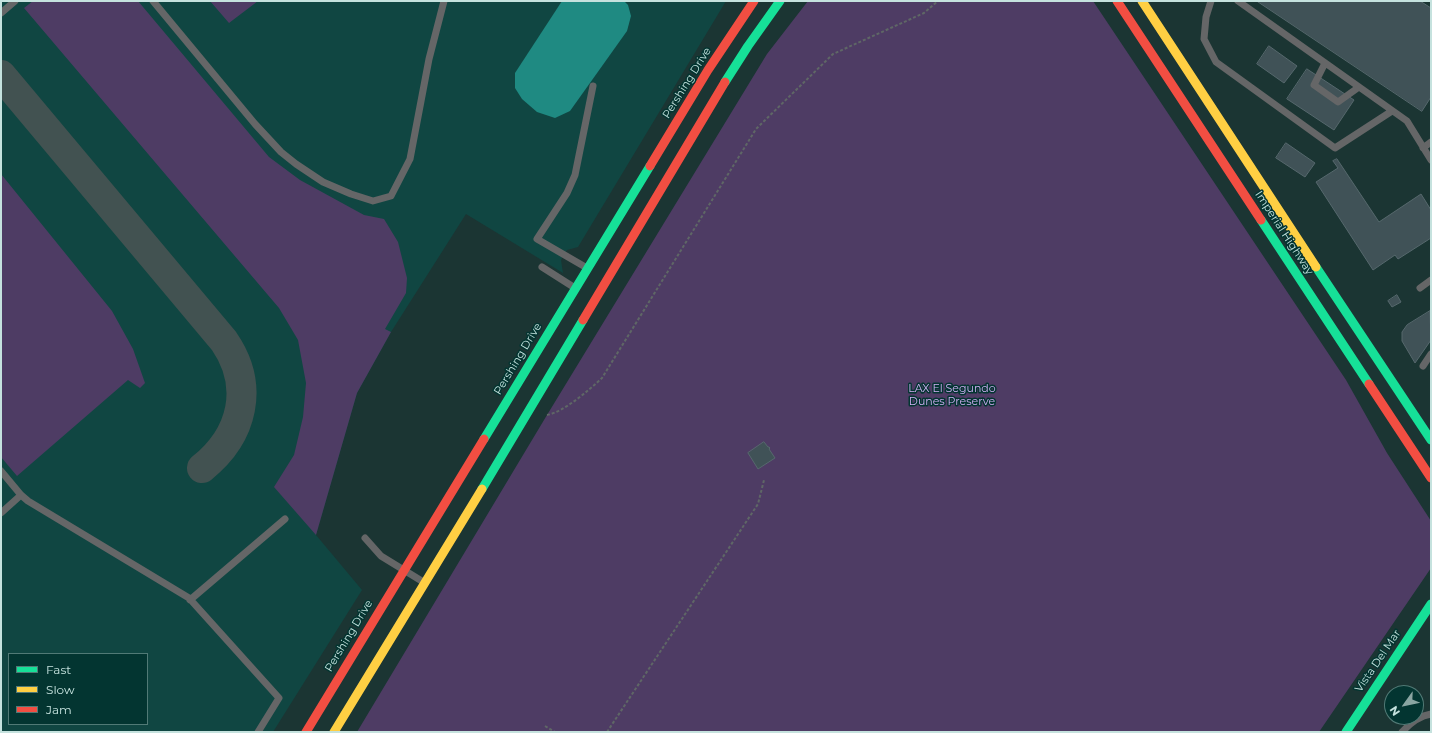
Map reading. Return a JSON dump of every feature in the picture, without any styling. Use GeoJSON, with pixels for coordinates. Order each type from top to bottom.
{"type":"FeatureCollection","features":[{"type":"Feature","properties":{"kind":"main road","name":"Pershing Drive"},"geometry":{"type":"LineString","coordinates":[[306,732],[712,64],[754,1]]}},
{"type":"Feature","properties":{"kind":"main road"},"geometry":{"type":"LineString","coordinates":[[334,732],[426,583],[726,81],[748,46],[780,1]]}},
{"type":"Feature","properties":{"kind":"main road","name":"Imperial Highway"},"geometry":{"type":"LineString","coordinates":[[1117,1],[1431,478]]}},
{"type":"Feature","properties":{"kind":"main road","name":"Imperial Highway"},"geometry":{"type":"LineString","coordinates":[[1142,1],[1431,440]]}},
{"type":"Feature","properties":{"kind":"main road","name":"Vista Del Mar"},"geometry":{"type":"LineString","coordinates":[[1346,732],[1431,604]]}},
{"type":"Feature","properties":{"kind":"lane"},"geometry":{"type":"LineString","coordinates":[[1,13],[15,1]]}},
{"type":"Feature","properties":{"kind":"lane"},"geometry":{"type":"LineString","coordinates":[[153,1],[255,124],[281,152],[323,182],[351,194],[374,201],[391,196],[410,159],[428,59],[444,1]]}},
{"type":"Feature","properties":{"kind":"lane"},"geometry":{"type":"LineString","coordinates":[[1211,1],[1206,17],[1204,38],[1216,62],[1335,148],[1392,111]]}},
{"type":"Feature","properties":{"kind":"lane"},"geometry":{"type":"LineString","coordinates":[[1238,1],[1408,121],[1431,160]]}},
{"type":"Feature","properties":{"kind":"lane"},"geometry":{"type":"LineString","coordinates":[[1325,62],[1314,85],[1338,102],[1359,87]]}},
{"type":"Feature","properties":{"kind":"lane"},"geometry":{"type":"LineString","coordinates":[[588,268],[538,239],[567,193],[575,175],[593,86]]}},
{"type":"Feature","properties":{"kind":"lane"},"geometry":{"type":"LineString","coordinates":[[1423,148],[1431,142]]}},
{"type":"Feature","properties":{"kind":"lane"},"geometry":{"type":"LineString","coordinates":[[542,267],[575,288]]}},
{"type":"Feature","properties":{"kind":"lane"},"geometry":{"type":"LineString","coordinates":[[1420,288],[1431,280]]}},
{"type":"Feature","properties":{"kind":"lane"},"geometry":{"type":"LineString","coordinates":[[1423,366],[1431,354]]}},
{"type":"Feature","properties":{"kind":"lane"},"geometry":{"type":"LineString","coordinates":[[1,471],[21,495],[42,510],[184,594],[190,600],[279,698],[258,732]]}},
{"type":"Feature","properties":{"kind":"lane"},"geometry":{"type":"LineString","coordinates":[[1,513],[21,495]]}},
{"type":"Feature","properties":{"kind":"lane"},"geometry":{"type":"LineString","coordinates":[[190,600],[285,519]]}},
{"type":"Feature","properties":{"kind":"lane"},"geometry":{"type":"LineString","coordinates":[[365,538],[381,556],[426,583]]}},
{"type":"Feature","properties":{"kind":"lane"},"geometry":{"type":"LineString","coordinates":[[1402,732],[1423,715],[1431,714]]}},
{"type":"Feature","properties":{"kind":"path"},"geometry":{"type":"LineString","coordinates":[[547,415],[561,409],[586,393],[602,378],[756,129],[834,54],[924,13],[938,1]]}},
{"type":"Feature","properties":{"kind":"path"},"geometry":{"type":"LineString","coordinates":[[607,732],[758,504],[764,480]]}},
{"type":"Feature","properties":{"kind":"path"},"geometry":{"type":"LineString","coordinates":[[545,726],[555,732]]}},
{"type":"Feature","properties":{"kind":"shaded area"},"geometry":{"type":"Polygon","coordinates":[[[1,1],[726,1],[578,247],[567,250],[561,260],[563,273],[466,214],[391,332],[357,393],[316,535],[362,590],[273,732],[1,732],[1,1]]]}},
{"type":"Feature","properties":{"kind":"green space"},"geometry":{"type":"Polygon","coordinates":[[[33,1],[138,1],[269,157],[300,180],[364,215],[384,219],[398,242],[407,278],[406,293],[385,329],[391,332],[357,393],[316,535],[274,487],[294,455],[303,417],[306,383],[298,340],[279,308],[24,8],[33,1]]]}},
{"type":"Feature","properties":{"kind":"green space"},"geometry":{"type":"Polygon","coordinates":[[[210,1],[258,1],[229,23],[210,1]]]}},
{"type":"Feature","properties":{"kind":"green space","name":"LAX El Segundo Dunes Preserve"},"geometry":{"type":"Polygon","coordinates":[[[808,1],[1093,1],[1346,380],[1387,453],[1431,521],[1431,568],[1319,732],[357,732],[547,415],[767,54],[808,1]]]}},
{"type":"Feature","properties":{"kind":"green space"},"geometry":{"type":"Polygon","coordinates":[[[1,174],[112,311],[133,349],[145,383],[140,388],[128,380],[17,476],[1,457],[1,174]]]}},
{"type":"Feature","properties":{"kind":"water"},"geometry":{"type":"Polygon","coordinates":[[[562,1],[624,1],[628,5],[631,16],[627,31],[570,111],[555,118],[537,112],[522,99],[515,88],[515,73],[562,1]]]}},
{"type":"Feature","properties":{"kind":"building"},"geometry":{"type":"Polygon","coordinates":[[[1257,1],[1420,1],[1431,8],[1431,97],[1422,111],[1257,1]]]}},
{"type":"Feature","properties":{"kind":"building"},"geometry":{"type":"Polygon","coordinates":[[[1269,46],[1297,66],[1284,83],[1257,64],[1269,46]]]}},
{"type":"Feature","properties":{"kind":"building"},"geometry":{"type":"Polygon","coordinates":[[[1307,69],[1354,100],[1334,130],[1287,99],[1307,69]]]}},
{"type":"Feature","properties":{"kind":"building"},"geometry":{"type":"Polygon","coordinates":[[[1286,143],[1315,163],[1305,177],[1276,158],[1286,143]]]}},
{"type":"Feature","properties":{"kind":"building"},"geometry":{"type":"Polygon","coordinates":[[[1337,159],[1379,222],[1421,194],[1431,210],[1431,238],[1398,259],[1395,255],[1373,270],[1316,182],[1338,168],[1333,161],[1337,159]]]}},
{"type":"Feature","properties":{"kind":"building"},"geometry":{"type":"Polygon","coordinates":[[[1397,295],[1401,302],[1392,307],[1388,301],[1397,295]]]}},
{"type":"Feature","properties":{"kind":"building"},"geometry":{"type":"Polygon","coordinates":[[[1430,311],[1431,340],[1415,363],[1402,341],[1402,332],[1407,325],[1430,311]]]}},
{"type":"Feature","properties":{"kind":"building"},"geometry":{"type":"Polygon","coordinates":[[[764,442],[770,448],[769,449],[775,458],[758,469],[748,453],[764,442]]]}},
{"type":"Feature","properties":{"kind":"taxiway"},"geometry":{"type":"LineString","coordinates":[[1,75],[224,341],[234,358],[239,375],[241,392],[240,409],[235,425],[227,441],[216,455],[202,468]]}},
{"type":"Feature","properties":{"kind":"traffic: fast"},"geometry":{"type":"LineString","coordinates":[[725,82],[780,1]]}},
{"type":"Feature","properties":{"kind":"traffic: fast"},"geometry":{"type":"LineString","coordinates":[[484,439],[650,166]]}},
{"type":"Feature","properties":{"kind":"traffic: fast"},"geometry":{"type":"LineString","coordinates":[[1261,220],[1369,384]]}},
{"type":"Feature","properties":{"kind":"traffic: fast"},"geometry":{"type":"LineString","coordinates":[[1316,267],[1431,440]]}},
{"type":"Feature","properties":{"kind":"traffic: fast"},"geometry":{"type":"LineString","coordinates":[[482,489],[583,320]]}},
{"type":"Feature","properties":{"kind":"traffic: fast"},"geometry":{"type":"LineString","coordinates":[[1346,732],[1431,604]]}},
{"type":"Feature","properties":{"kind":"traffic: slow"},"geometry":{"type":"LineString","coordinates":[[1142,1],[1316,267]]}},
{"type":"Feature","properties":{"kind":"traffic: slow"},"geometry":{"type":"LineString","coordinates":[[334,732],[482,489]]}},
{"type":"Feature","properties":{"kind":"traffic: jam"},"geometry":{"type":"LineString","coordinates":[[650,166],[708,70],[754,1]]}},
{"type":"Feature","properties":{"kind":"traffic: jam"},"geometry":{"type":"LineString","coordinates":[[1117,1],[1261,220]]}},
{"type":"Feature","properties":{"kind":"traffic: jam"},"geometry":{"type":"LineString","coordinates":[[583,320],[725,82]]}},
{"type":"Feature","properties":{"kind":"traffic: jam"},"geometry":{"type":"LineString","coordinates":[[1369,384],[1431,478]]}},
{"type":"Feature","properties":{"kind":"traffic: jam"},"geometry":{"type":"LineString","coordinates":[[306,732],[484,439]]}}]}
